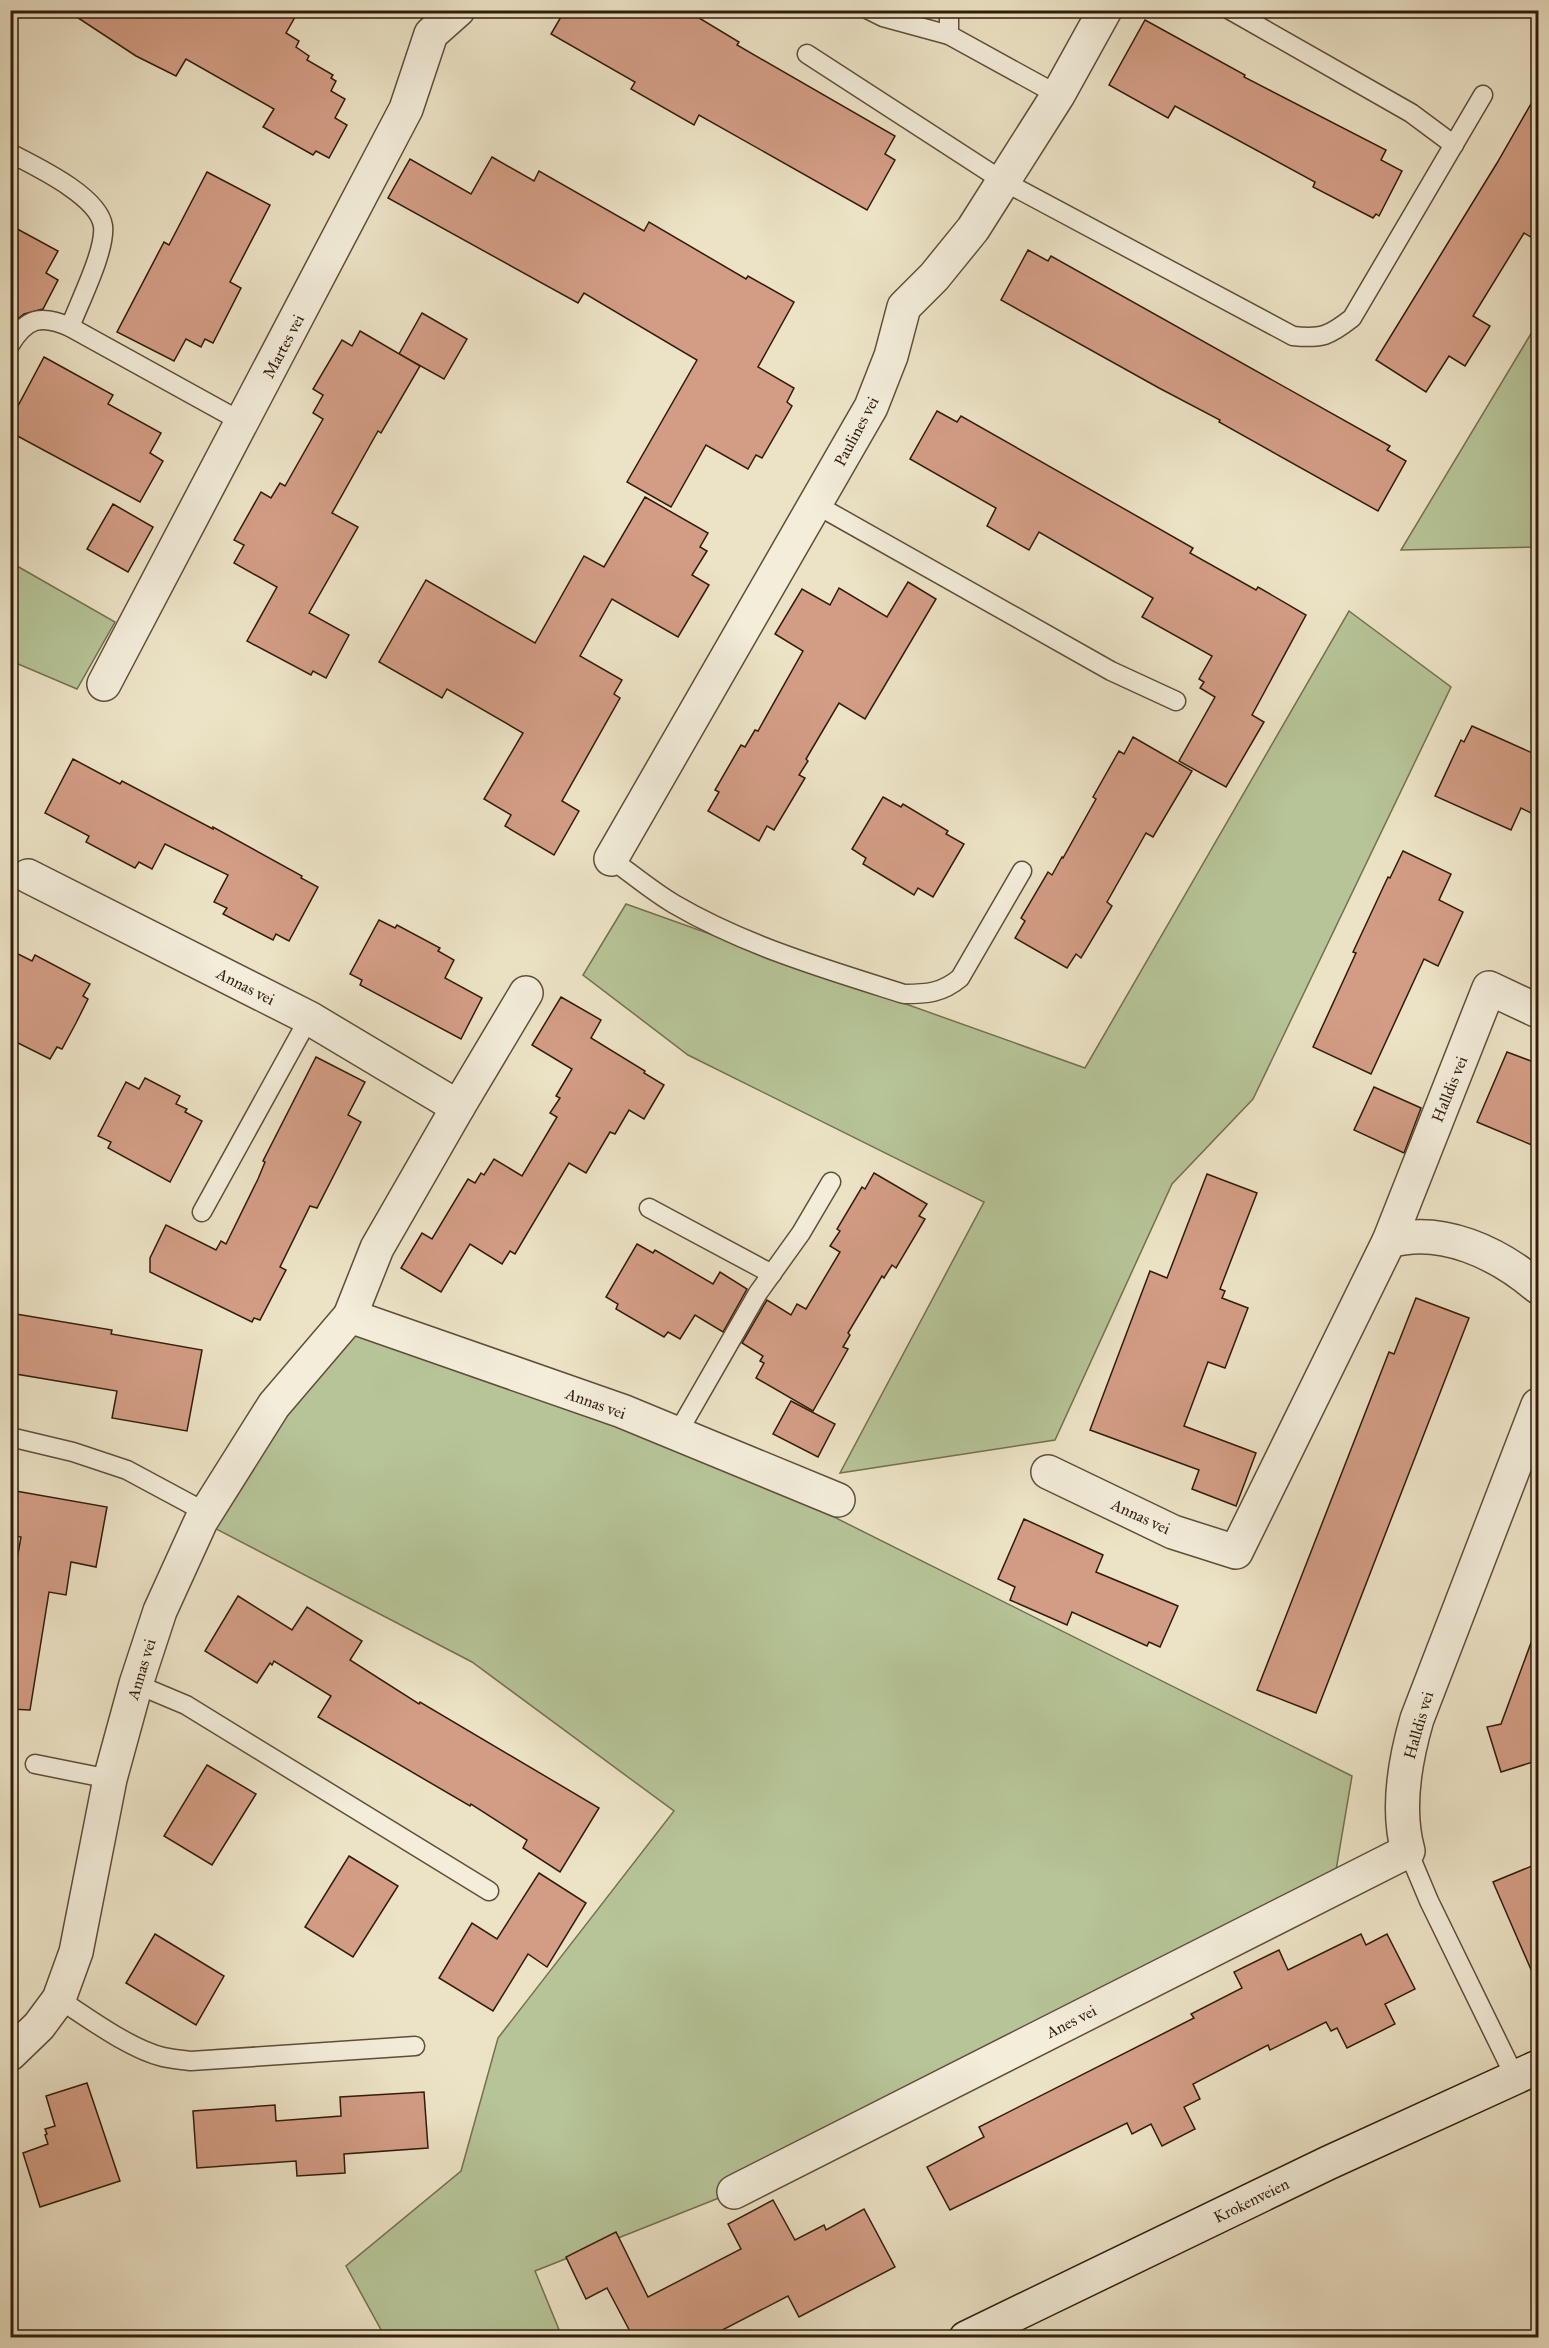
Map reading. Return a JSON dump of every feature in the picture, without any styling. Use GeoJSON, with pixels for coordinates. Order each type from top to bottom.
{"type":"FeatureCollection","features":[{"type":"Feature","properties":{"kind":"street","name":"Martes vei"},"geometry":{"type":"LineString","coordinates":[[104,684],[406,110],[431,34],[458,10]]}},
{"type":"Feature","properties":{"kind":"street","name":"Paulines vei"},"geometry":{"type":"LineString","coordinates":[[611,859],[871,407],[891,356],[904,308],[934,278],[974,229],[1058,95],[1105,10]]}},
{"type":"Feature","properties":{"kind":"street","name":"Annas vei"},"geometry":{"type":"LineString","coordinates":[[28,876],[309,1018],[458,1107]]}},
{"type":"Feature","properties":{"kind":"street","name":"Halldis vei"},"geometry":{"type":"LineString","coordinates":[[1236,1552],[1389,1241],[1489,988],[1539,1011]]}},
{"type":"Feature","properties":{"kind":"street","name":"Annas vei"},"geometry":{"type":"LineString","coordinates":[[10,2054],[39,2026],[59,1999],[76,1952],[110,1779],[136,1684],[160,1611],[207,1513],[274,1405],[350,1316],[378,1248],[526,993]]}},
{"type":"Feature","properties":{"kind":"street"},"geometry":{"type":"LineString","coordinates":[[1389,1241],[1413,1236],[1443,1239],[1462,1244],[1489,1254],[1511,1266],[1539,1287]]}},
{"type":"Feature","properties":{"kind":"street","name":"Annas vei"},"geometry":{"type":"LineString","coordinates":[[350,1316],[622,1412],[838,1500]]}},
{"type":"Feature","properties":{"kind":"street","name":"Halldis vei"},"geometry":{"type":"LineString","coordinates":[[1408,1851],[1404,1827],[1404,1787],[1412,1737],[1424,1698],[1539,1405]]}},
{"type":"Feature","properties":{"kind":"street","name":"Annas vei"},"geometry":{"type":"LineString","coordinates":[[1048,1472],[1173,1532],[1236,1552]]}},
{"type":"Feature","properties":{"kind":"street","name":"Anes vei"},"geometry":{"type":"LineString","coordinates":[[734,2192],[1408,1851]]}},
{"type":"Feature","properties":{"kind":"street","name":"Krokenveien"},"geometry":{"type":"LineString","coordinates":[[966,2337],[1328,2163],[1527,2072]]}},
{"type":"Feature","properties":{"kind":"lane"},"geometry":{"type":"LineString","coordinates":[[869,10],[883,17],[949,35],[1058,95]]}},
{"type":"Feature","properties":{"kind":"lane"},"geometry":{"type":"LineString","coordinates":[[949,10],[949,35]]}},
{"type":"Feature","properties":{"kind":"lane"},"geometry":{"type":"LineString","coordinates":[[1230,10],[1411,113],[1454,145]]}},
{"type":"Feature","properties":{"kind":"lane"},"geometry":{"type":"LineString","coordinates":[[807,54],[1003,181],[1293,336],[1312,338],[1330,335],[1352,318],[1483,95]]}},
{"type":"Feature","properties":{"kind":"lane"},"geometry":{"type":"LineString","coordinates":[[12,157],[79,193],[96,210],[103,225],[101,247],[70,327]]}},
{"type":"Feature","properties":{"kind":"lane"},"geometry":{"type":"LineString","coordinates":[[10,345],[19,331],[36,320],[53,320],[70,327],[242,423]]}},
{"type":"Feature","properties":{"kind":"lane"},"geometry":{"type":"LineString","coordinates":[[815,504],[1110,671],[1176,701]]}},
{"type":"Feature","properties":{"kind":"lane"},"geometry":{"type":"LineString","coordinates":[[611,859],[673,903],[727,931],[782,955],[904,994],[923,994],[947,989],[960,978],[1022,871]]}},
{"type":"Feature","properties":{"kind":"lane"},"geometry":{"type":"LineString","coordinates":[[202,1212],[309,1018]]}},
{"type":"Feature","properties":{"kind":"lane"},"geometry":{"type":"LineString","coordinates":[[677,1434],[758,1293],[801,1233],[831,1182]]}},
{"type":"Feature","properties":{"kind":"lane"},"geometry":{"type":"LineString","coordinates":[[649,1208],[772,1274]]}},
{"type":"Feature","properties":{"kind":"lane"},"geometry":{"type":"LineString","coordinates":[[10,1437],[73,1452],[127,1470],[207,1513]]}},
{"type":"Feature","properties":{"kind":"lane"},"geometry":{"type":"LineString","coordinates":[[136,1684],[186,1705],[489,1891]]}},
{"type":"Feature","properties":{"kind":"lane"},"geometry":{"type":"LineString","coordinates":[[35,1764],[110,1779]]}},
{"type":"Feature","properties":{"kind":"lane","name":"Halldis vei"},"geometry":{"type":"LineString","coordinates":[[1408,1851],[1429,1902],[1527,2072]]}},
{"type":"Feature","properties":{"kind":"lane"},"geometry":{"type":"LineString","coordinates":[[59,1999],[105,2029],[161,2057],[191,2061],[415,2046]]}},
{"type":"Feature","properties":{"kind":"green space"},"geometry":{"type":"Polygon","coordinates":[[[1538,322],[1538,547],[1401,550],[1538,322]]]}},
{"type":"Feature","properties":{"kind":"green space"},"geometry":{"type":"Polygon","coordinates":[[[10,562],[115,622],[77,689],[11,661],[10,562]]]}},
{"type":"Feature","properties":{"kind":"green space"},"geometry":{"type":"Polygon","coordinates":[[[1349,611],[1451,687],[1253,1099],[1172,1184],[1055,1440],[840,1473],[984,1202],[688,1055],[583,975],[626,904],[1085,1068],[1349,611]]]}},
{"type":"Feature","properties":{"kind":"green space"},"geometry":{"type":"Polygon","coordinates":[[[350,1316],[622,1411],[1352,1776],[1333,1888],[734,2192],[535,2271],[562,2337],[385,2337],[346,2266],[461,2171],[498,2038],[674,1811],[472,1662],[201,1521],[350,1316]]]}},
{"type":"Feature","properties":{"kind":"building"},"geometry":{"type":"Polygon","coordinates":[[[66,10],[299,10],[286,33],[299,41],[296,47],[309,56],[307,60],[333,75],[331,78],[336,81],[331,91],[345,99],[335,118],[347,125],[329,158],[316,151],[313,155],[263,127],[274,109],[186,59],[176,76],[136,56],[66,10]]]}},
{"type":"Feature","properties":{"kind":"building"},"geometry":{"type":"Polygon","coordinates":[[[565,10],[686,10],[739,42],[737,45],[895,136],[885,154],[895,160],[867,210],[699,115],[694,125],[631,89],[635,82],[551,34],[565,10]]]}},
{"type":"Feature","properties":{"kind":"building"},"geometry":{"type":"Polygon","coordinates":[[[1145,20],[1245,75],[1244,77],[1386,150],[1381,160],[1402,171],[1379,216],[1376,214],[1373,218],[1313,187],[1315,182],[1175,106],[1168,118],[1109,85],[1145,20]]]}},
{"type":"Feature","properties":{"kind":"building"},"geometry":{"type":"Polygon","coordinates":[[[1539,90],[1539,242],[1524,233],[1473,316],[1490,326],[1465,366],[1449,356],[1426,392],[1376,360],[1539,90]]]}},
{"type":"Feature","properties":{"kind":"building"},"geometry":{"type":"Polygon","coordinates":[[[492,157],[534,181],[539,171],[644,231],[649,222],[746,279],[748,276],[794,302],[758,367],[794,388],[787,402],[792,406],[762,458],[756,455],[748,469],[706,445],[671,507],[627,482],[697,360],[584,293],[578,303],[388,198],[410,159],[471,194],[492,157]]]}},
{"type":"Feature","properties":{"kind":"building"},"geometry":{"type":"Polygon","coordinates":[[[207,172],[270,205],[230,282],[241,288],[213,343],[205,339],[201,347],[186,339],[174,361],[117,332],[164,242],[169,245],[207,172]]]}},
{"type":"Feature","properties":{"kind":"building"},"geometry":{"type":"Polygon","coordinates":[[[10,225],[58,251],[46,273],[58,280],[43,309],[24,314],[10,325],[10,225]]]}},
{"type":"Feature","properties":{"kind":"building"},"geometry":{"type":"Polygon","coordinates":[[[1028,250],[1048,261],[1051,256],[1390,446],[1387,450],[1406,461],[1378,511],[1219,422],[1220,420],[1001,300],[1028,250]]]}},
{"type":"Feature","properties":{"kind":"building"},"geometry":{"type":"Polygon","coordinates":[[[422,313],[467,339],[444,379],[399,354],[422,313]]]}},
{"type":"Feature","properties":{"kind":"building"},"geometry":{"type":"Polygon","coordinates":[[[360,331],[420,366],[381,433],[378,431],[332,513],[358,527],[309,613],[349,635],[326,678],[313,671],[311,675],[247,641],[277,587],[234,563],[244,545],[234,540],[261,492],[271,498],[280,483],[285,486],[323,419],[313,413],[323,395],[313,389],[342,340],[352,346],[360,331]]]}},
{"type":"Feature","properties":{"kind":"building"},"geometry":{"type":"Polygon","coordinates":[[[44,357],[113,395],[108,404],[161,433],[150,453],[163,461],[140,502],[10,432],[10,421],[44,357]]]}},
{"type":"Feature","properties":{"kind":"building"},"geometry":{"type":"Polygon","coordinates":[[[937,411],[957,422],[961,416],[1193,548],[1190,553],[1256,590],[1258,587],[1306,615],[1252,715],[1264,722],[1226,787],[1179,761],[1215,697],[1200,688],[1204,682],[1199,679],[1212,656],[1142,617],[1153,598],[1039,532],[1029,550],[987,526],[996,508],[910,459],[937,411]]]}},
{"type":"Feature","properties":{"kind":"building"},"geometry":{"type":"Polygon","coordinates":[[[645,497],[708,533],[700,547],[707,551],[692,575],[709,585],[678,637],[612,599],[580,656],[622,680],[614,694],[620,698],[562,801],[579,811],[554,855],[505,826],[511,815],[484,799],[523,733],[447,689],[442,698],[379,662],[426,580],[535,643],[584,556],[604,567],[645,497]]]}},
{"type":"Feature","properties":{"kind":"building"},"geometry":{"type":"Polygon","coordinates":[[[113,504],[153,527],[128,572],[87,549],[113,504]]]}},
{"type":"Feature","properties":{"kind":"building"},"geometry":{"type":"Polygon","coordinates":[[[908,582],[936,599],[865,719],[839,703],[806,759],[808,761],[799,775],[805,778],[774,830],[767,826],[759,841],[708,811],[719,792],[715,790],[741,745],[745,747],[755,730],[758,731],[803,651],[775,634],[802,589],[830,605],[839,588],[887,617],[908,582]]]}},
{"type":"Feature","properties":{"kind":"building"},"geometry":{"type":"Polygon","coordinates":[[[1472,726],[1539,756],[1539,817],[1521,808],[1511,830],[1435,796],[1461,740],[1464,742],[1472,726]]]}},
{"type":"Feature","properties":{"kind":"building"},"geometry":{"type":"Polygon","coordinates":[[[1133,737],[1192,771],[1153,837],[1146,833],[1107,902],[1112,906],[1081,958],[1076,954],[1067,968],[1015,938],[1025,921],[1021,918],[1048,872],[1052,875],[1063,858],[1096,799],[1093,797],[1119,751],[1124,754],[1133,737]]]}},
{"type":"Feature","properties":{"kind":"building"},"geometry":{"type":"Polygon","coordinates":[[[73,759],[120,784],[122,781],[213,829],[213,827],[318,887],[289,941],[276,934],[273,940],[223,914],[227,908],[214,902],[228,875],[165,844],[152,869],[139,862],[135,868],[86,842],[89,836],[45,813],[73,759]]]}},
{"type":"Feature","properties":{"kind":"building"},"geometry":{"type":"Polygon","coordinates":[[[883,797],[901,807],[903,804],[948,831],[946,834],[964,844],[933,897],[918,888],[914,895],[863,864],[866,858],[852,849],[883,797]]]}},
{"type":"Feature","properties":{"kind":"building"},"geometry":{"type":"Polygon","coordinates":[[[1403,851],[1451,874],[1439,900],[1463,912],[1438,966],[1424,959],[1371,1074],[1313,1047],[1356,953],[1353,952],[1388,877],[1390,878],[1403,851]]]}},
{"type":"Feature","properties":{"kind":"building"},"geometry":{"type":"Polygon","coordinates":[[[379,920],[395,928],[397,925],[440,948],[438,951],[454,960],[445,978],[482,998],[461,1039],[360,985],[362,980],[350,974],[379,920]]]}},
{"type":"Feature","properties":{"kind":"building"},"geometry":{"type":"Polygon","coordinates":[[[10,950],[32,961],[35,955],[90,984],[83,996],[88,999],[76,1023],[62,1049],[57,1047],[50,1059],[10,1039],[10,950]]]}},
{"type":"Feature","properties":{"kind":"building"},"geometry":{"type":"Polygon","coordinates":[[[561,997],[601,1020],[591,1038],[664,1085],[644,1119],[629,1110],[615,1134],[610,1132],[586,1173],[569,1163],[515,1254],[510,1251],[502,1264],[470,1244],[441,1292],[401,1268],[422,1233],[432,1239],[468,1179],[475,1183],[481,1173],[484,1175],[494,1159],[522,1176],[557,1117],[550,1113],[560,1098],[556,1096],[572,1069],[532,1045],[561,997]]]}},
{"type":"Feature","properties":{"kind":"building"},"geometry":{"type":"Polygon","coordinates":[[[1507,1052],[1539,1064],[1539,1148],[1477,1122],[1507,1052]]]}},
{"type":"Feature","properties":{"kind":"building"},"geometry":{"type":"Polygon","coordinates":[[[316,1057],[365,1082],[348,1115],[361,1122],[317,1208],[310,1206],[280,1267],[286,1270],[260,1320],[254,1318],[252,1322],[150,1272],[150,1258],[166,1225],[216,1250],[221,1241],[226,1244],[258,1179],[265,1162],[263,1161],[316,1057]]]}},
{"type":"Feature","properties":{"kind":"building"},"geometry":{"type":"Polygon","coordinates":[[[145,1078],[180,1096],[176,1104],[187,1109],[185,1112],[202,1121],[170,1182],[108,1148],[111,1142],[98,1136],[126,1082],[139,1089],[145,1078]]]}},
{"type":"Feature","properties":{"kind":"building"},"geometry":{"type":"Polygon","coordinates":[[[1374,1087],[1421,1108],[1404,1153],[1354,1130],[1374,1087]]]}},
{"type":"Feature","properties":{"kind":"building"},"geometry":{"type":"Polygon","coordinates":[[[874,1173],[927,1204],[919,1216],[925,1219],[896,1268],[892,1265],[884,1278],[882,1276],[848,1333],[850,1335],[843,1347],[848,1349],[813,1411],[756,1378],[764,1363],[760,1361],[763,1356],[742,1343],[767,1300],[791,1315],[797,1304],[806,1309],[840,1252],[830,1246],[840,1231],[837,1229],[862,1187],[865,1189],[874,1173]]]}},
{"type":"Feature","properties":{"kind":"building"},"geometry":{"type":"Polygon","coordinates":[[[1207,1174],[1257,1193],[1220,1289],[1225,1291],[1222,1298],[1248,1308],[1225,1368],[1208,1362],[1184,1426],[1256,1453],[1236,1506],[1192,1489],[1199,1470],[1090,1430],[1150,1271],[1167,1278],[1207,1174]]]}},
{"type":"Feature","properties":{"kind":"building"},"geometry":{"type":"Polygon","coordinates":[[[637,1244],[653,1253],[655,1250],[713,1284],[720,1272],[747,1289],[723,1332],[695,1315],[680,1339],[668,1332],[664,1337],[616,1309],[618,1304],[606,1297],[637,1244]]]}},
{"type":"Feature","properties":{"kind":"building"},"geometry":{"type":"Polygon","coordinates":[[[1416,1298],[1469,1318],[1316,1713],[1257,1690],[1389,1352],[1394,1354],[1416,1298]]]}},
{"type":"Feature","properties":{"kind":"building"},"geometry":{"type":"Polygon","coordinates":[[[10,1313],[112,1330],[111,1334],[202,1350],[187,1431],[112,1418],[117,1391],[10,1373],[10,1313]]]}},
{"type":"Feature","properties":{"kind":"building"},"geometry":{"type":"Polygon","coordinates":[[[791,1401],[835,1424],[818,1457],[773,1434],[791,1401]]]}},
{"type":"Feature","properties":{"kind":"building"},"geometry":{"type":"Polygon","coordinates":[[[10,1490],[107,1507],[96,1567],[71,1562],[66,1595],[49,1592],[30,1710],[10,1709],[10,1598],[21,1537],[10,1535],[10,1490]]]}},
{"type":"Feature","properties":{"kind":"building"},"geometry":{"type":"Polygon","coordinates":[[[1024,1519],[1103,1555],[1096,1572],[1178,1606],[1160,1647],[1149,1642],[1147,1646],[1072,1612],[1067,1625],[1010,1600],[1015,1587],[998,1579],[1024,1519]]]}},
{"type":"Feature","properties":{"kind":"building"},"geometry":{"type":"Polygon","coordinates":[[[238,1596],[292,1630],[307,1607],[362,1641],[350,1660],[419,1704],[420,1702],[599,1808],[560,1872],[523,1848],[527,1840],[471,1804],[470,1806],[318,1717],[331,1696],[274,1661],[272,1665],[270,1663],[257,1683],[205,1651],[238,1596]]]}},
{"type":"Feature","properties":{"kind":"building"},"geometry":{"type":"Polygon","coordinates":[[[1535,1632],[1539,1633],[1539,1760],[1501,1772],[1487,1727],[1501,1724],[1535,1632]]]}},
{"type":"Feature","properties":{"kind":"building"},"geometry":{"type":"Polygon","coordinates":[[[207,1765],[256,1794],[212,1865],[164,1836],[207,1765]]]}},
{"type":"Feature","properties":{"kind":"building"},"geometry":{"type":"Polygon","coordinates":[[[349,1856],[398,1886],[353,1957],[305,1927],[349,1856]]]}},
{"type":"Feature","properties":{"kind":"building"},"geometry":{"type":"Polygon","coordinates":[[[1539,1863],[1539,1988],[1493,1882],[1539,1863]]]}},
{"type":"Feature","properties":{"kind":"building"},"geometry":{"type":"Polygon","coordinates":[[[539,1873],[586,1903],[547,1967],[528,1954],[493,2011],[439,1978],[472,1923],[497,1939],[539,1873]]]}},
{"type":"Feature","properties":{"kind":"building"},"geometry":{"type":"Polygon","coordinates":[[[155,1934],[224,1976],[196,2025],[126,1983],[155,1934]]]}},
{"type":"Feature","properties":{"kind":"building"},"geometry":{"type":"Polygon","coordinates":[[[1361,1934],[1366,1945],[1387,1934],[1415,1989],[1385,2004],[1395,2024],[1347,2048],[1337,2028],[1331,2031],[1326,2022],[1270,2050],[1268,2045],[1193,2084],[1200,2099],[1184,2107],[1195,2129],[1162,2146],[1151,2124],[1132,2134],[1127,2123],[950,2210],[927,2167],[984,2137],[979,2127],[1194,2018],[1191,2014],[1242,1988],[1234,1972],[1279,1950],[1288,1970],[1361,1934]]]}},
{"type":"Feature","properties":{"kind":"building"},"geometry":{"type":"Polygon","coordinates":[[[87,2083],[120,2181],[40,2207],[23,2153],[48,2144],[45,2129],[55,2126],[46,2096],[87,2083]]]}},
{"type":"Feature","properties":{"kind":"building"},"geometry":{"type":"Polygon","coordinates":[[[424,2092],[428,2148],[344,2154],[345,2173],[297,2176],[296,2161],[197,2168],[193,2111],[275,2105],[276,2121],[341,2116],[340,2097],[424,2092]]]}},
{"type":"Feature","properties":{"kind":"building"},"geometry":{"type":"Polygon","coordinates":[[[773,2200],[795,2240],[824,2225],[826,2230],[864,2209],[895,2267],[799,2317],[788,2296],[709,2337],[633,2337],[607,2288],[586,2299],[566,2257],[616,2232],[648,2297],[741,2249],[728,2224],[773,2200]]]}}]}
